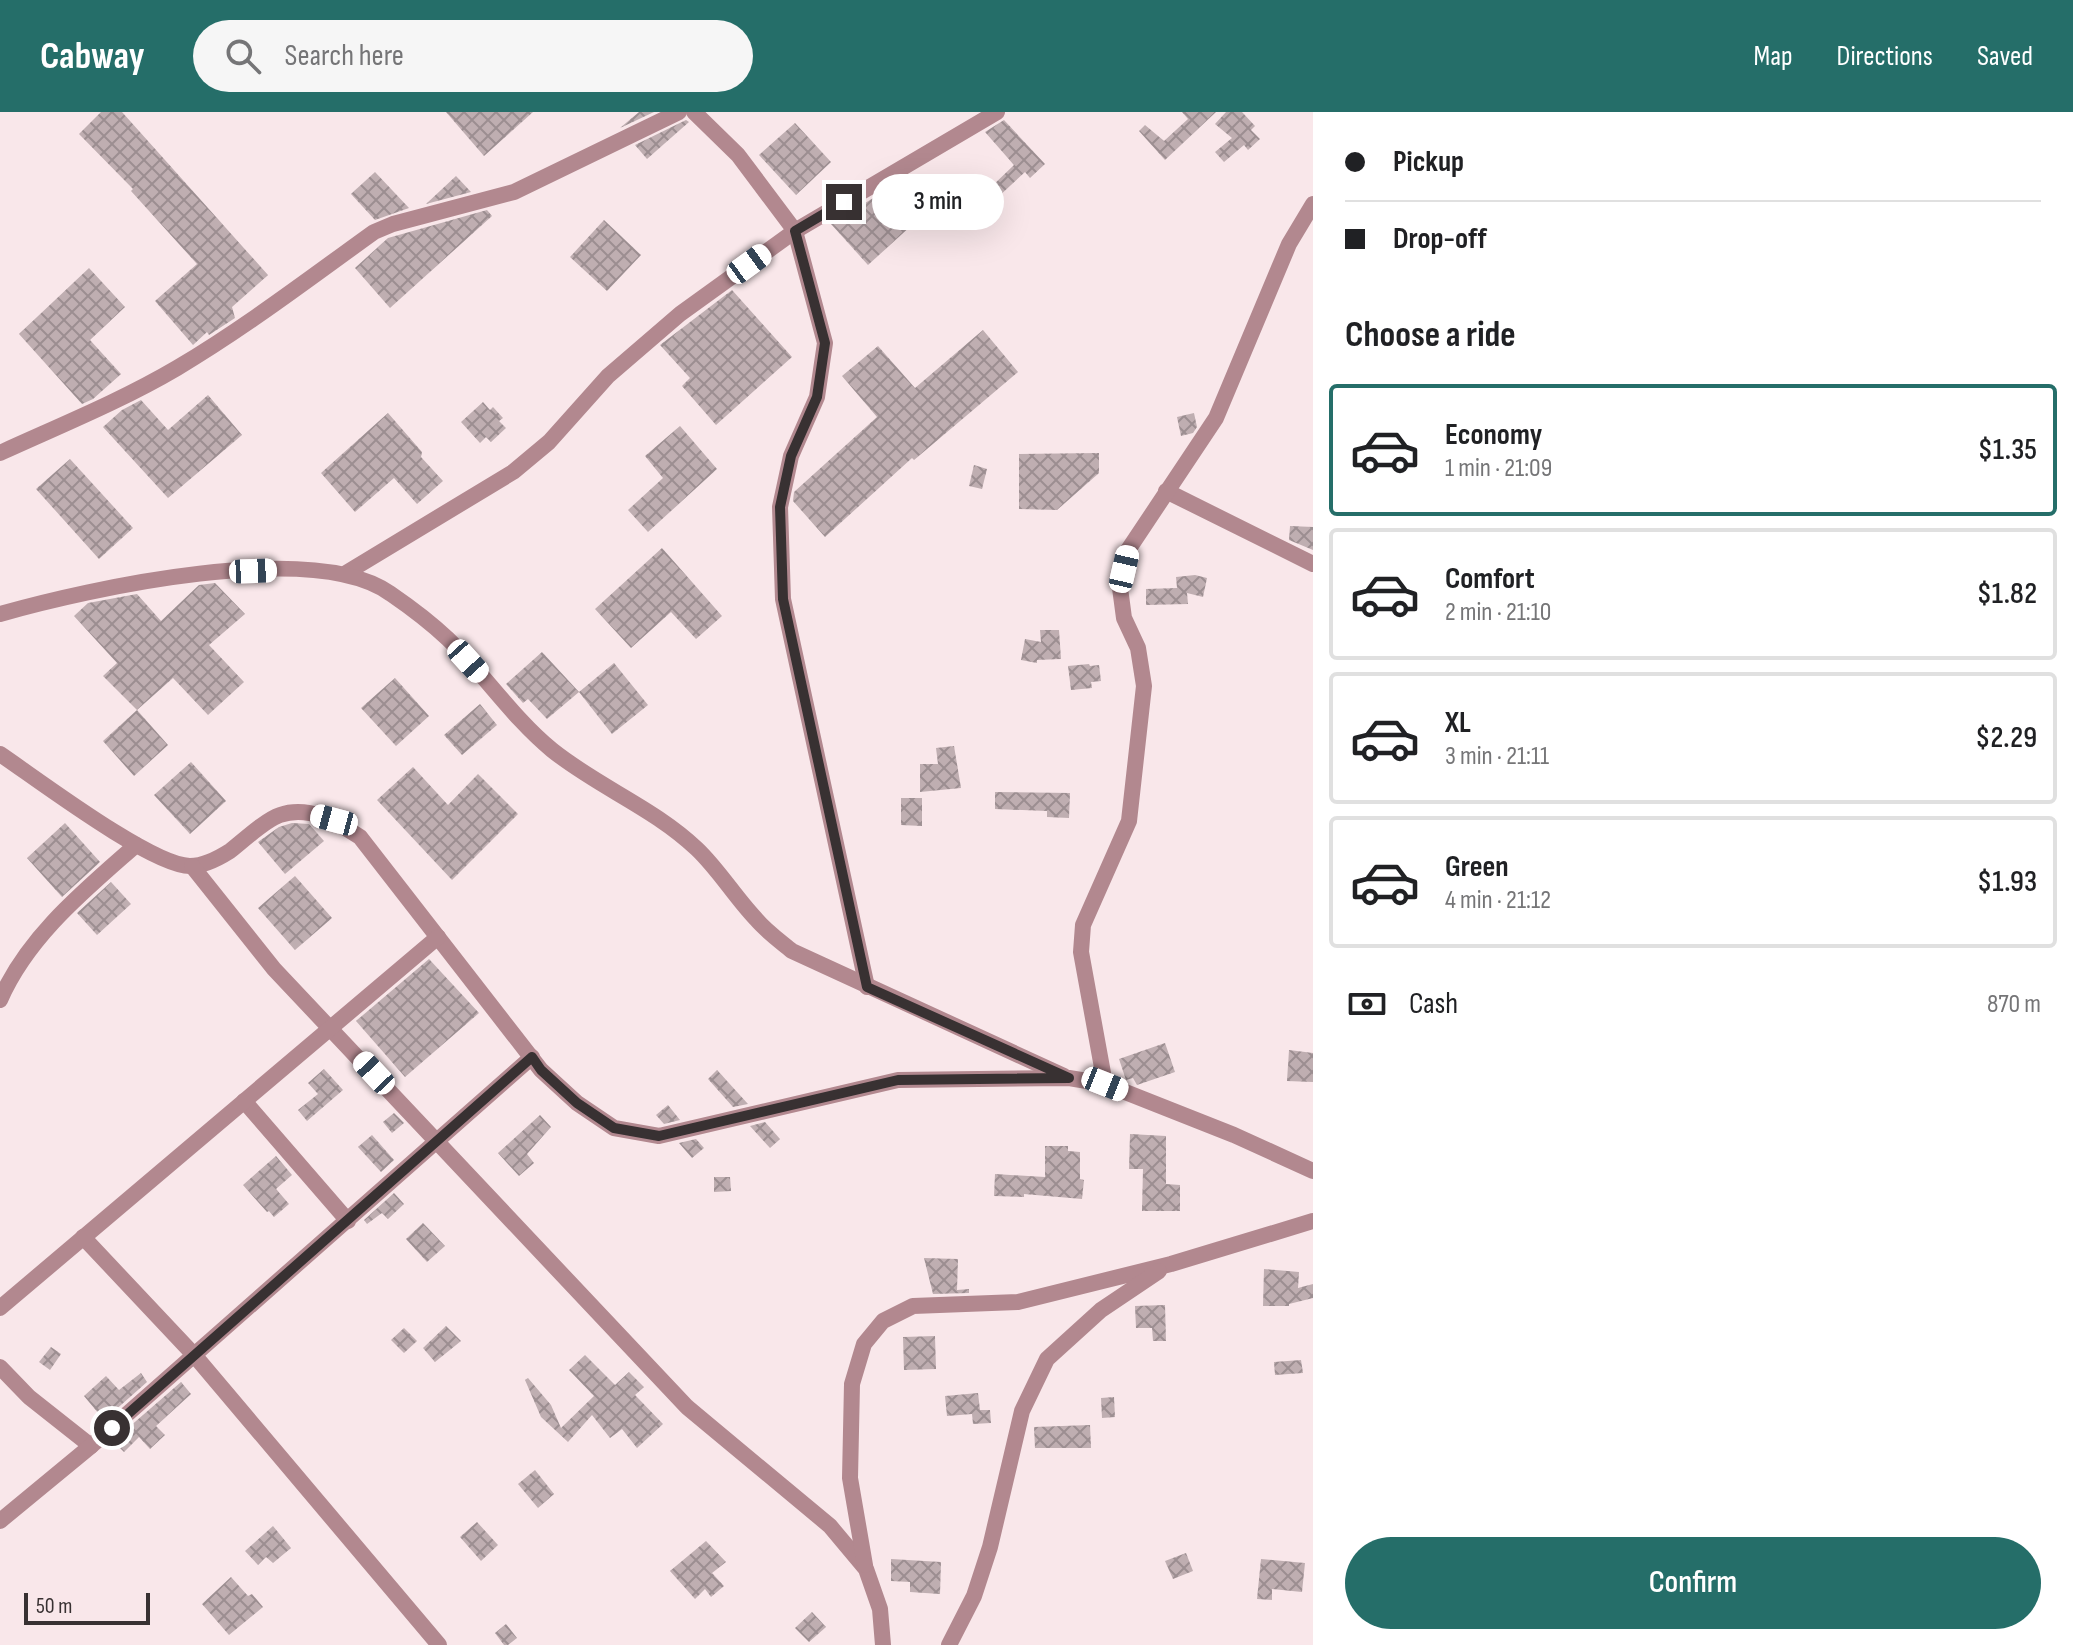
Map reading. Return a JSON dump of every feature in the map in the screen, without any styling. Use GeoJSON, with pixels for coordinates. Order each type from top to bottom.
{"type":"FeatureCollection","features":[{"type":"Feature","properties":{"kind":"street"},"geometry":{"type":"LineString","coordinates":[[0,453],[176,369],[374,232],[393,224],[514,192],[679,112]]}},
{"type":"Feature","properties":{"kind":"street"},"geometry":{"type":"LineString","coordinates":[[694,112],[738,155],[795,231],[825,343],[817,397],[791,456],[780,507],[783,599],[867,987]]}},
{"type":"Feature","properties":{"kind":"street"},"geometry":{"type":"LineString","coordinates":[[346,573],[513,472],[549,442],[608,376],[680,314],[795,231],[997,112]]}},
{"type":"Feature","properties":{"kind":"street"},"geometry":{"type":"LineString","coordinates":[[1105,1084],[1081,952],[1083,925],[1129,821],[1144,686],[1138,648],[1124,618],[1120,588],[1128,550],[1216,418],[1289,244],[1313,204]]}},
{"type":"Feature","properties":{"kind":"street"},"geometry":{"type":"LineString","coordinates":[[1166,491],[1313,564]]}},
{"type":"Feature","properties":{"kind":"street"},"geometry":{"type":"LineString","coordinates":[[0,614],[68,595],[202,573],[305,569],[346,573],[388,591],[447,638],[552,749],[605,786],[648,810],[698,850],[757,921],[792,951],[1069,1078]]}},
{"type":"Feature","properties":{"kind":"street"},"geometry":{"type":"LineString","coordinates":[[0,754],[136,845],[167,862],[192,866],[218,859],[279,815],[305,812],[334,820],[360,837],[541,1070],[577,1103],[614,1128],[659,1136],[898,1080],[1069,1078],[1105,1084],[1234,1135],[1313,1171]]}},
{"type":"Feature","properties":{"kind":"street"},"geometry":{"type":"LineString","coordinates":[[0,1000],[12,974],[67,906],[136,845]]}},
{"type":"Feature","properties":{"kind":"street"},"geometry":{"type":"LineString","coordinates":[[192,866],[274,969],[687,1407],[821,1518],[866,1569]]}},
{"type":"Feature","properties":{"kind":"street"},"geometry":{"type":"LineString","coordinates":[[0,1308],[438,937]]}},
{"type":"Feature","properties":{"kind":"street"},"geometry":{"type":"LineString","coordinates":[[0,1521],[195,1356],[532,1057]]}},
{"type":"Feature","properties":{"kind":"street"},"geometry":{"type":"LineString","coordinates":[[244,1101],[348,1221]]}},
{"type":"Feature","properties":{"kind":"street"},"geometry":{"type":"LineString","coordinates":[[883,1645],[880,1609],[866,1569],[850,1478],[852,1384],[864,1344],[883,1321],[913,1306],[1018,1302],[1171,1264],[1313,1221]]}},
{"type":"Feature","properties":{"kind":"street"},"geometry":{"type":"LineString","coordinates":[[83,1237],[195,1356],[439,1645]]}},
{"type":"Feature","properties":{"kind":"street"},"geometry":{"type":"LineString","coordinates":[[949,1645],[974,1596],[990,1547],[1022,1411],[1047,1359],[1101,1310],[1171,1264]]}},
{"type":"Feature","properties":{"kind":"street"},"geometry":{"type":"LineString","coordinates":[[0,1367],[29,1397],[91,1446]]}},
{"type":"Feature","properties":{"kind":"building"},"geometry":{"type":"Polygon","coordinates":[[[101,112],[122,112],[268,275],[232,307],[235,318],[209,335],[207,332],[193,345],[155,301],[197,264],[131,191],[133,189],[79,134],[101,112]]]}},
{"type":"Feature","properties":{"kind":"building"},"geometry":{"type":"Polygon","coordinates":[[[446,112],[533,112],[484,156],[446,112]]]}},
{"type":"Feature","properties":{"kind":"building"},"geometry":{"type":"Polygon","coordinates":[[[639,112],[654,112],[620,128],[639,112]]]}},
{"type":"Feature","properties":{"kind":"building"},"geometry":{"type":"Polygon","coordinates":[[[1182,112],[1216,112],[1165,160],[1139,131],[1145,125],[1164,141],[1188,119],[1182,112]]]}},
{"type":"Feature","properties":{"kind":"building"},"geometry":{"type":"Polygon","coordinates":[[[1226,112],[1242,112],[1255,126],[1251,130],[1260,139],[1248,150],[1244,145],[1224,162],[1215,152],[1232,138],[1215,124],[1226,112]]]}},
{"type":"Feature","properties":{"kind":"building"},"geometry":{"type":"Polygon","coordinates":[[[686,120],[689,122],[647,159],[635,145],[686,120]]]}},
{"type":"Feature","properties":{"kind":"building"},"geometry":{"type":"Polygon","coordinates":[[[1004,120],[1045,164],[1030,178],[1025,172],[997,198],[989,189],[1014,165],[985,132],[1004,120]]]}},
{"type":"Feature","properties":{"kind":"building"},"geometry":{"type":"Polygon","coordinates":[[[795,123],[831,162],[796,195],[759,155],[795,123]]]}},
{"type":"Feature","properties":{"kind":"building"},"geometry":{"type":"Polygon","coordinates":[[[375,172],[409,208],[375,220],[351,194],[375,172]]]}},
{"type":"Feature","properties":{"kind":"building"},"geometry":{"type":"Polygon","coordinates":[[[456,176],[471,192],[426,204],[456,176]]]}},
{"type":"Feature","properties":{"kind":"building"},"geometry":{"type":"Polygon","coordinates":[[[909,176],[935,204],[868,265],[831,224],[909,176]]]}},
{"type":"Feature","properties":{"kind":"building"},"geometry":{"type":"Polygon","coordinates":[[[487,210],[492,216],[390,308],[355,268],[388,238],[487,210]]]}},
{"type":"Feature","properties":{"kind":"building"},"geometry":{"type":"Polygon","coordinates":[[[604,220],[641,255],[607,291],[570,257],[604,220]]]}},
{"type":"Feature","properties":{"kind":"building"},"geometry":{"type":"Polygon","coordinates":[[[89,268],[125,307],[90,340],[121,374],[93,399],[82,404],[19,334],[89,268]]]}},
{"type":"Feature","properties":{"kind":"building"},"geometry":{"type":"Polygon","coordinates":[[[732,290],[792,357],[716,425],[682,386],[690,378],[660,345],[732,290]]]}},
{"type":"Feature","properties":{"kind":"building"},"geometry":{"type":"Polygon","coordinates":[[[983,330],[1018,372],[914,460],[912,458],[825,537],[793,501],[794,492],[877,417],[842,376],[878,346],[915,388],[983,330]]]}},
{"type":"Feature","properties":{"kind":"building"},"geometry":{"type":"Polygon","coordinates":[[[208,395],[242,435],[168,498],[103,427],[122,410],[141,400],[168,430],[208,395]]]}},
{"type":"Feature","properties":{"kind":"building"},"geometry":{"type":"Polygon","coordinates":[[[483,402],[503,418],[499,421],[506,428],[491,442],[486,437],[480,443],[461,422],[483,402]]]}},
{"type":"Feature","properties":{"kind":"building"},"geometry":{"type":"Polygon","coordinates":[[[388,413],[443,481],[417,504],[394,478],[355,512],[321,473],[388,413]]]}},
{"type":"Feature","properties":{"kind":"building"},"geometry":{"type":"Polygon","coordinates":[[[1194,413],[1197,427],[1193,433],[1181,436],[1177,417],[1194,413]]]}},
{"type":"Feature","properties":{"kind":"building"},"geometry":{"type":"Polygon","coordinates":[[[680,426],[717,469],[648,532],[628,510],[663,478],[645,456],[680,426]]]}},
{"type":"Feature","properties":{"kind":"building"},"geometry":{"type":"Polygon","coordinates":[[[1099,453],[1099,473],[1057,510],[1019,509],[1019,454],[1099,453]]]}},
{"type":"Feature","properties":{"kind":"building"},"geometry":{"type":"Polygon","coordinates":[[[70,459],[133,528],[99,559],[36,489],[70,459]]]}},
{"type":"Feature","properties":{"kind":"building"},"geometry":{"type":"Polygon","coordinates":[[[974,465],[987,469],[982,489],[969,486],[974,465]]]}},
{"type":"Feature","properties":{"kind":"building"},"geometry":{"type":"Polygon","coordinates":[[[1290,526],[1313,527],[1313,550],[1289,540],[1290,526]]]}},
{"type":"Feature","properties":{"kind":"building"},"geometry":{"type":"Polygon","coordinates":[[[662,548],[722,616],[696,639],[671,612],[631,648],[595,609],[662,548]]]}},
{"type":"Feature","properties":{"kind":"building"},"geometry":{"type":"Polygon","coordinates":[[[1195,575],[1207,578],[1203,597],[1187,593],[1188,604],[1146,605],[1146,589],[1177,588],[1176,577],[1195,575]]]}},
{"type":"Feature","properties":{"kind":"building"},"geometry":{"type":"Polygon","coordinates":[[[215,583],[245,614],[209,645],[244,682],[208,715],[173,678],[137,710],[103,676],[117,663],[74,616],[88,603],[137,594],[161,621],[199,585],[215,583]]]}},
{"type":"Feature","properties":{"kind":"building"},"geometry":{"type":"Polygon","coordinates":[[[1040,630],[1059,630],[1061,659],[1037,660],[1037,663],[1021,660],[1025,639],[1041,642],[1040,630]]]}},
{"type":"Feature","properties":{"kind":"building"},"geometry":{"type":"Polygon","coordinates":[[[542,652],[579,692],[547,719],[528,699],[523,703],[506,684],[542,652]]]}},
{"type":"Feature","properties":{"kind":"building"},"geometry":{"type":"Polygon","coordinates":[[[614,663],[648,705],[612,734],[579,692],[614,663]]]}},
{"type":"Feature","properties":{"kind":"building"},"geometry":{"type":"Polygon","coordinates":[[[1099,665],[1101,681],[1091,682],[1092,688],[1071,690],[1068,666],[1099,665]]]}},
{"type":"Feature","properties":{"kind":"building"},"geometry":{"type":"Polygon","coordinates":[[[395,678],[429,716],[396,746],[361,708],[395,678]]]}},
{"type":"Feature","properties":{"kind":"building"},"geometry":{"type":"Polygon","coordinates":[[[480,704],[497,725],[462,755],[444,735],[480,704]]]}},
{"type":"Feature","properties":{"kind":"building"},"geometry":{"type":"Polygon","coordinates":[[[137,710],[168,745],[134,776],[103,741],[137,710]]]}},
{"type":"Feature","properties":{"kind":"building"},"geometry":{"type":"Polygon","coordinates":[[[954,746],[961,788],[920,792],[920,764],[938,764],[936,748],[954,746]]]}},
{"type":"Feature","properties":{"kind":"building"},"geometry":{"type":"Polygon","coordinates":[[[191,762],[226,801],[190,834],[154,795],[191,762]]]}},
{"type":"Feature","properties":{"kind":"building"},"geometry":{"type":"Polygon","coordinates":[[[413,767],[448,805],[478,774],[518,814],[452,880],[377,800],[413,767]]]}},
{"type":"Feature","properties":{"kind":"building"},"geometry":{"type":"Polygon","coordinates":[[[995,792],[1070,793],[1069,818],[1047,817],[1047,811],[995,809],[995,792]]]}},
{"type":"Feature","properties":{"kind":"building"},"geometry":{"type":"Polygon","coordinates":[[[901,798],[922,798],[922,826],[901,825],[901,798]]]}},
{"type":"Feature","properties":{"kind":"building"},"geometry":{"type":"Polygon","coordinates":[[[65,823],[100,862],[62,897],[27,858],[65,823]]]}},
{"type":"Feature","properties":{"kind":"building"},"geometry":{"type":"Polygon","coordinates":[[[292,823],[309,824],[324,841],[285,874],[258,842],[279,827],[292,823]]]}},
{"type":"Feature","properties":{"kind":"building"},"geometry":{"type":"Polygon","coordinates":[[[295,876],[332,918],[295,950],[258,908],[295,876]]]}},
{"type":"Feature","properties":{"kind":"building"},"geometry":{"type":"Polygon","coordinates":[[[111,882],[131,904],[97,935],[77,913],[111,882]]]}},
{"type":"Feature","properties":{"kind":"building"},"geometry":{"type":"Polygon","coordinates":[[[429,959],[479,1013],[405,1077],[356,1021],[429,959]]]}},
{"type":"Feature","properties":{"kind":"building"},"geometry":{"type":"Polygon","coordinates":[[[1165,1043],[1175,1072],[1137,1085],[1133,1078],[1126,1080],[1119,1059],[1165,1043]]]}},
{"type":"Feature","properties":{"kind":"building"},"geometry":{"type":"Polygon","coordinates":[[[1289,1050],[1313,1053],[1313,1082],[1287,1081],[1289,1050]]]}},
{"type":"Feature","properties":{"kind":"building"},"geometry":{"type":"Polygon","coordinates":[[[324,1069],[343,1090],[307,1121],[298,1110],[318,1094],[308,1083],[324,1069]]]}},
{"type":"Feature","properties":{"kind":"building"},"geometry":{"type":"Polygon","coordinates":[[[717,1070],[748,1104],[733,1107],[708,1079],[717,1070]]]}},
{"type":"Feature","properties":{"kind":"building"},"geometry":{"type":"Polygon","coordinates":[[[668,1105],[680,1120],[664,1124],[656,1115],[668,1105]]]}},
{"type":"Feature","properties":{"kind":"building"},"geometry":{"type":"Polygon","coordinates":[[[394,1113],[404,1123],[392,1133],[383,1122],[394,1113]]]}},
{"type":"Feature","properties":{"kind":"building"},"geometry":{"type":"Polygon","coordinates":[[[540,1115],[551,1127],[527,1154],[534,1163],[519,1176],[498,1153],[540,1115]]]}},
{"type":"Feature","properties":{"kind":"building"},"geometry":{"type":"Polygon","coordinates":[[[765,1122],[780,1139],[770,1148],[750,1126],[765,1122]]]}},
{"type":"Feature","properties":{"kind":"building"},"geometry":{"type":"Polygon","coordinates":[[[1130,1134],[1166,1136],[1166,1184],[1180,1185],[1180,1211],[1142,1211],[1143,1169],[1129,1169],[1130,1134]]]}},
{"type":"Feature","properties":{"kind":"building"},"geometry":{"type":"Polygon","coordinates":[[[372,1135],[394,1160],[381,1172],[358,1147],[372,1135]]]}},
{"type":"Feature","properties":{"kind":"building"},"geometry":{"type":"Polygon","coordinates":[[[696,1139],[704,1148],[692,1158],[679,1143],[696,1139]]]}},
{"type":"Feature","properties":{"kind":"building"},"geometry":{"type":"Polygon","coordinates":[[[1045,1146],[1068,1146],[1068,1151],[1080,1152],[1080,1179],[1084,1180],[1082,1199],[1024,1194],[1024,1197],[994,1196],[995,1174],[1045,1177],[1045,1146]]]}},
{"type":"Feature","properties":{"kind":"building"},"geometry":{"type":"Polygon","coordinates":[[[276,1156],[292,1175],[276,1189],[289,1204],[274,1217],[243,1185],[276,1156]]]}},
{"type":"Feature","properties":{"kind":"building"},"geometry":{"type":"Polygon","coordinates":[[[714,1177],[730,1177],[731,1191],[714,1192],[714,1177]]]}},
{"type":"Feature","properties":{"kind":"building"},"geometry":{"type":"Polygon","coordinates":[[[394,1193],[404,1204],[388,1219],[382,1213],[367,1224],[364,1220],[394,1193]]]}},
{"type":"Feature","properties":{"kind":"building"},"geometry":{"type":"Polygon","coordinates":[[[423,1223],[445,1246],[427,1262],[406,1239],[423,1223]]]}},
{"type":"Feature","properties":{"kind":"building"},"geometry":{"type":"Polygon","coordinates":[[[924,1258],[958,1259],[957,1290],[969,1289],[969,1293],[933,1294],[924,1258]]]}},
{"type":"Feature","properties":{"kind":"building"},"geometry":{"type":"Polygon","coordinates":[[[1264,1269],[1299,1272],[1298,1288],[1313,1284],[1313,1298],[1289,1306],[1263,1306],[1264,1269]]]}},
{"type":"Feature","properties":{"kind":"building"},"geometry":{"type":"Polygon","coordinates":[[[1165,1305],[1166,1341],[1153,1341],[1152,1328],[1136,1328],[1135,1306],[1165,1305]]]}},
{"type":"Feature","properties":{"kind":"building"},"geometry":{"type":"Polygon","coordinates":[[[446,1326],[461,1341],[435,1362],[423,1348],[446,1326]]]}},
{"type":"Feature","properties":{"kind":"building"},"geometry":{"type":"Polygon","coordinates":[[[404,1328],[417,1341],[404,1353],[391,1340],[404,1328]]]}},
{"type":"Feature","properties":{"kind":"building"},"geometry":{"type":"Polygon","coordinates":[[[935,1336],[936,1369],[904,1370],[903,1337],[935,1336]]]}},
{"type":"Feature","properties":{"kind":"building"},"geometry":{"type":"Polygon","coordinates":[[[51,1347],[61,1354],[50,1370],[39,1362],[51,1347]]]}},
{"type":"Feature","properties":{"kind":"building"},"geometry":{"type":"Polygon","coordinates":[[[585,1355],[615,1385],[629,1372],[644,1387],[635,1395],[663,1424],[637,1448],[622,1429],[610,1438],[592,1415],[568,1442],[541,1417],[525,1380],[528,1378],[551,1405],[561,1428],[594,1396],[569,1370],[585,1355]]]}},
{"type":"Feature","properties":{"kind":"building"},"geometry":{"type":"Polygon","coordinates":[[[1301,1360],[1303,1373],[1275,1375],[1274,1362],[1301,1360]]]}},
{"type":"Feature","properties":{"kind":"building"},"geometry":{"type":"Polygon","coordinates":[[[141,1373],[147,1382],[104,1420],[84,1396],[106,1376],[119,1390],[141,1373]]]}},
{"type":"Feature","properties":{"kind":"building"},"geometry":{"type":"Polygon","coordinates":[[[181,1382],[191,1394],[156,1426],[165,1435],[150,1449],[139,1437],[124,1452],[113,1441],[181,1382]]]}},
{"type":"Feature","properties":{"kind":"building"},"geometry":{"type":"Polygon","coordinates":[[[978,1393],[980,1410],[990,1410],[991,1423],[973,1424],[972,1414],[947,1416],[945,1396],[978,1393]]]}},
{"type":"Feature","properties":{"kind":"building"},"geometry":{"type":"Polygon","coordinates":[[[1114,1397],[1115,1417],[1102,1418],[1101,1398],[1114,1397]]]}},
{"type":"Feature","properties":{"kind":"building"},"geometry":{"type":"Polygon","coordinates":[[[1090,1425],[1091,1448],[1035,1448],[1034,1427],[1090,1425]]]}},
{"type":"Feature","properties":{"kind":"building"},"geometry":{"type":"Polygon","coordinates":[[[535,1470],[554,1494],[538,1508],[518,1484],[535,1470]]]}},
{"type":"Feature","properties":{"kind":"building"},"geometry":{"type":"Polygon","coordinates":[[[477,1522],[498,1545],[481,1561],[460,1537],[477,1522]]]}},
{"type":"Feature","properties":{"kind":"building"},"geometry":{"type":"Polygon","coordinates":[[[273,1526],[291,1548],[273,1563],[266,1557],[258,1565],[245,1551],[273,1526]]]}},
{"type":"Feature","properties":{"kind":"building"},"geometry":{"type":"Polygon","coordinates":[[[706,1541],[726,1562],[712,1573],[724,1586],[711,1597],[705,1589],[695,1599],[670,1571],[706,1541]]]}},
{"type":"Feature","properties":{"kind":"building"},"geometry":{"type":"Polygon","coordinates":[[[1186,1553],[1193,1571],[1173,1579],[1165,1561],[1186,1553]]]}},
{"type":"Feature","properties":{"kind":"building"},"geometry":{"type":"Polygon","coordinates":[[[891,1559],[941,1562],[940,1594],[910,1592],[910,1582],[891,1581],[891,1559]]]}},
{"type":"Feature","properties":{"kind":"building"},"geometry":{"type":"Polygon","coordinates":[[[1261,1559],[1305,1563],[1302,1592],[1272,1589],[1272,1600],[1257,1599],[1261,1559]]]}},
{"type":"Feature","properties":{"kind":"building"},"geometry":{"type":"Polygon","coordinates":[[[231,1577],[263,1607],[229,1635],[202,1604],[231,1577]]]}},
{"type":"Feature","properties":{"kind":"building"},"geometry":{"type":"Polygon","coordinates":[[[812,1612],[826,1627],[809,1642],[795,1628],[812,1612]]]}},
{"type":"Feature","properties":{"kind":"building"},"geometry":{"type":"Polygon","coordinates":[[[506,1624],[517,1638],[504,1645],[495,1633],[506,1624]]]}},
{"type":"Feature","properties":{"kind":"route"},"geometry":{"type":"LineString","coordinates":[[112,1428],[532,1057],[541,1070],[577,1103],[614,1128],[659,1136],[898,1080],[1069,1078],[867,987],[783,599],[780,507],[791,456],[817,397],[825,343],[795,231],[844,202]]}}]}
